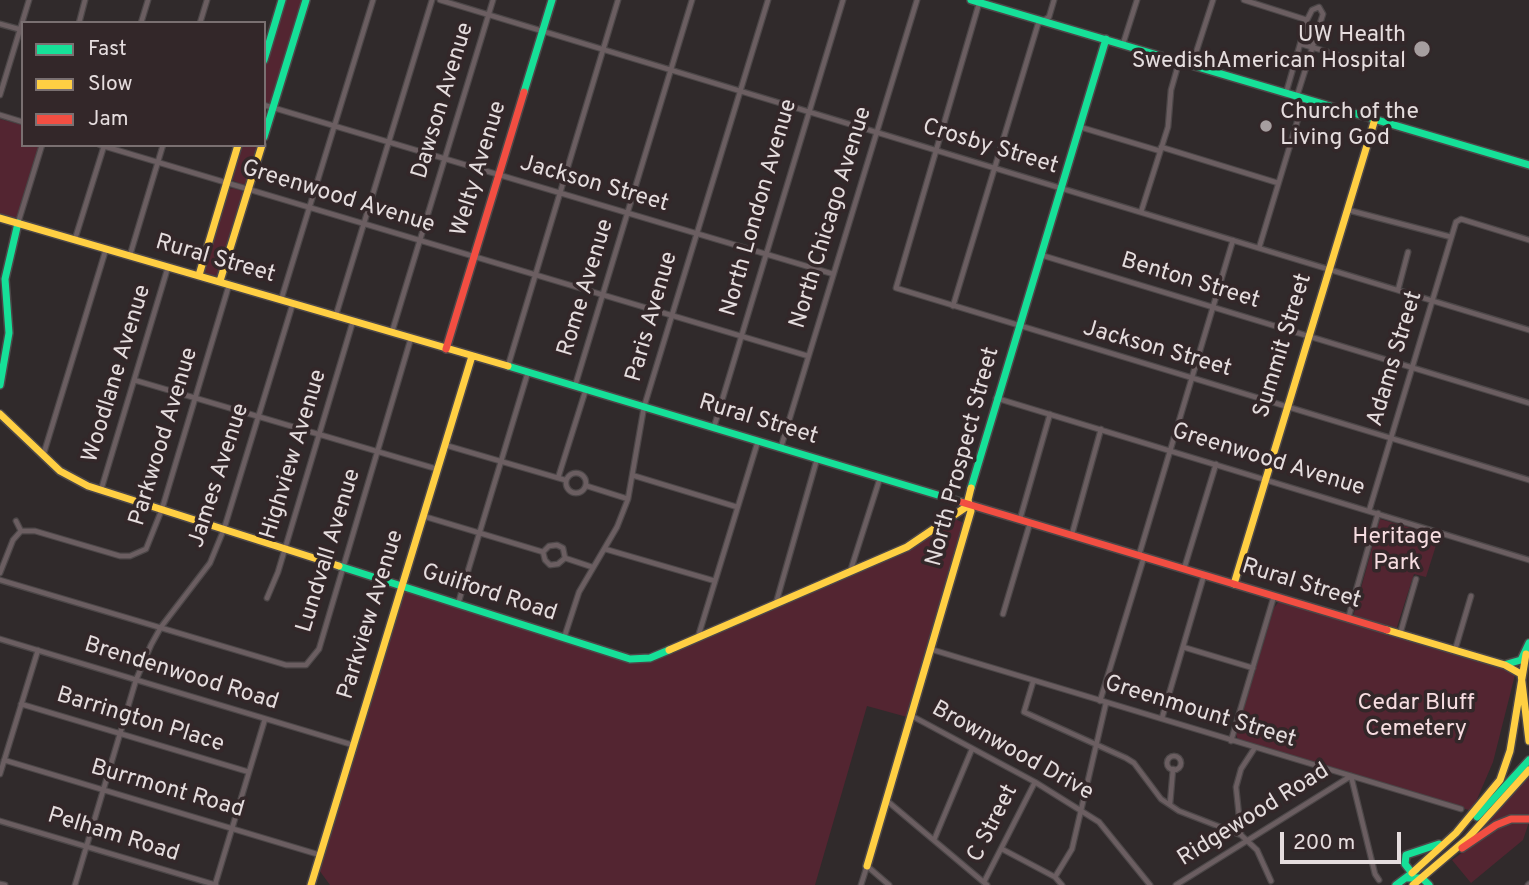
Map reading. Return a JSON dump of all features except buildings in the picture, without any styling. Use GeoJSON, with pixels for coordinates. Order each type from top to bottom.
{"type":"FeatureCollection","features":[{"type":"Feature","properties":{"kind":"street"},"geometry":{"type":"LineString","coordinates":[[24,21],[29,0]]}},
{"type":"Feature","properties":{"kind":"street"},"geometry":{"type":"LineString","coordinates":[[80,21],[85,0]]}},
{"type":"Feature","properties":{"kind":"street"},"geometry":{"type":"LineString","coordinates":[[142,21],[148,0]]}},
{"type":"Feature","properties":{"kind":"street"},"geometry":{"type":"LineString","coordinates":[[201,21],[207,0]]}},
{"type":"Feature","properties":{"kind":"street"},"geometry":{"type":"LineString","coordinates":[[266,53],[282,0]]}},
{"type":"Feature","properties":{"kind":"street"},"geometry":{"type":"LineString","coordinates":[[266,130],[306,0]]}},
{"type":"Feature","properties":{"kind":"street"},"geometry":{"type":"LineString","coordinates":[[281,300],[373,0]]}},
{"type":"Feature","properties":{"kind":"street"},"geometry":{"type":"LineString","coordinates":[[336,315],[432,0]]}},
{"type":"Feature","properties":{"kind":"street","name":"Crosby Street"},"geometry":{"type":"LineString","coordinates":[[440,0],[741,89],[1529,330]]}},
{"type":"Feature","properties":{"kind":"street","name":"Dawson Avenue"},"geometry":{"type":"LineString","coordinates":[[393,332],[493,0]]}},
{"type":"Feature","properties":{"kind":"street","name":"Welty Avenue"},"geometry":{"type":"LineString","coordinates":[[446,349],[552,0]]}},
{"type":"Feature","properties":{"kind":"street"},"geometry":{"type":"LineString","coordinates":[[508,366],[618,0]]}},
{"type":"Feature","properties":{"kind":"street","name":"Rome Avenue"},"geometry":{"type":"LineString","coordinates":[[575,386],[692,0]]}},
{"type":"Feature","properties":{"kind":"street","name":"Paris Avenue"},"geometry":{"type":"LineString","coordinates":[[564,638],[592,567],[605,548],[628,499],[635,476],[644,407],[768,0]]}},
{"type":"Feature","properties":{"kind":"street","name":"North London Avenue"},"geometry":{"type":"LineString","coordinates":[[714,428],[807,110],[843,0]]}},
{"type":"Feature","properties":{"kind":"street","name":"North Chicago Avenue"},"geometry":{"type":"LineString","coordinates":[[781,447],[917,0]]}},
{"type":"Feature","properties":{"kind":"street"},"geometry":{"type":"LineString","coordinates":[[953,306],[1041,22],[1049,17],[1054,0]]}},
{"type":"Feature","properties":{"kind":"street"},"geometry":{"type":"LineString","coordinates":[[1123,44],[1137,0]]}},
{"type":"Feature","properties":{"kind":"street"},"geometry":{"type":"LineString","coordinates":[[1192,65],[1213,0]]}},
{"type":"Feature","properties":{"kind":"street"},"geometry":{"type":"LineString","coordinates":[[1244,0],[1307,20]]}},
{"type":"Feature","properties":{"kind":"street"},"geometry":{"type":"LineString","coordinates":[[938,151],[977,1],[1529,165]]}},
{"type":"Feature","properties":{"kind":"street"},"geometry":{"type":"LineString","coordinates":[[1259,248],[1301,97],[1304,74],[1323,14],[1319,7],[1312,10],[1307,20],[1286,93]]}},
{"type":"Feature","properties":{"kind":"street"},"geometry":{"type":"LineString","coordinates":[[0,24],[21,30]]}},
{"type":"Feature","properties":{"kind":"street"},"geometry":{"type":"LineString","coordinates":[[0,95],[21,33]]}},
{"type":"Feature","properties":{"kind":"street","name":"North Prospect Street"},"geometry":{"type":"LineString","coordinates":[[861,885],[971,511],[968,500],[996,398],[1106,39]]}},
{"type":"Feature","properties":{"kind":"street"},"geometry":{"type":"LineString","coordinates":[[1301,44],[1345,57]]}},
{"type":"Feature","properties":{"kind":"street"},"geometry":{"type":"LineString","coordinates":[[1141,212],[1168,127],[1171,90],[1179,61]]}},
{"type":"Feature","properties":{"kind":"street"},"geometry":{"type":"LineString","coordinates":[[1293,71],[1304,74]]}},
{"type":"Feature","properties":{"kind":"street","name":"Jackson Street"},"geometry":{"type":"LineString","coordinates":[[266,105],[833,274]]}},
{"type":"Feature","properties":{"kind":"street"},"geometry":{"type":"LineString","coordinates":[[0,115],[21,121]]}},
{"type":"Feature","properties":{"kind":"street","name":"Summit Street"},"geometry":{"type":"LineString","coordinates":[[1234,584],[1307,336],[1376,119]]}},
{"type":"Feature","properties":{"kind":"street"},"geometry":{"type":"LineString","coordinates":[[1080,127],[1278,183]]}},
{"type":"Feature","properties":{"kind":"street"},"geometry":{"type":"LineString","coordinates":[[0,385],[9,333],[6,270],[42,147]]}},
{"type":"Feature","properties":{"kind":"street"},"geometry":{"type":"LineString","coordinates":[[75,239],[102,147]]}},
{"type":"Feature","properties":{"kind":"street","name":"Greenwood Avenue"},"geometry":{"type":"LineString","coordinates":[[106,147],[808,356]]}},
{"type":"Feature","properties":{"kind":"street"},"geometry":{"type":"LineString","coordinates":[[130,256],[162,147]]}},
{"type":"Feature","properties":{"kind":"street"},"geometry":{"type":"LineString","coordinates":[[200,275],[238,147]]}},
{"type":"Feature","properties":{"kind":"street"},"geometry":{"type":"LineString","coordinates":[[220,281],[261,147]]}},
{"type":"Feature","properties":{"kind":"street","name":"Jackson Street"},"geometry":{"type":"LineString","coordinates":[[938,151],[896,288],[1529,480]]}},
{"type":"Feature","properties":{"kind":"street"},"geometry":{"type":"LineString","coordinates":[[1347,209],[1451,237]]}},
{"type":"Feature","properties":{"kind":"street","name":"Rural Street"},"geometry":{"type":"LineString","coordinates":[[0,218],[354,320],[1072,534],[1505,665],[1521,674]]}},
{"type":"Feature","properties":{"kind":"street","name":"Adams Street"},"geometry":{"type":"LineString","coordinates":[[1369,511],[1451,237],[1461,219],[1529,240]]}},
{"type":"Feature","properties":{"kind":"street"},"geometry":{"type":"LineString","coordinates":[[1055,877],[1072,849],[1103,702],[1170,450],[1233,240]]}},
{"type":"Feature","properties":{"kind":"street"},"geometry":{"type":"LineString","coordinates":[[43,456],[106,249]]}},
{"type":"Feature","properties":{"kind":"street"},"geometry":{"type":"LineString","coordinates":[[1398,290],[1408,252]]}},
{"type":"Feature","properties":{"kind":"street","name":"Benton Street"},"geometry":{"type":"LineString","coordinates":[[1041,255],[1529,402]]}},
{"type":"Feature","properties":{"kind":"street","name":"Woodlane Avenue"},"geometry":{"type":"LineString","coordinates":[[101,491],[168,267]]}},
{"type":"Feature","properties":{"kind":"street","name":"Parkwood Avenue"},"geometry":{"type":"LineString","coordinates":[[21,531],[34,531],[130,556],[146,549],[162,509],[229,284]]}},
{"type":"Feature","properties":{"kind":"street","name":"James Avenue"},"geometry":{"type":"LineString","coordinates":[[75,885],[136,680],[161,627],[210,563],[224,529],[293,303]]}},
{"type":"Feature","properties":{"kind":"street","name":"Highview Avenue"},"geometry":{"type":"LineString","coordinates":[[267,598],[285,548],[354,320]]}},
{"type":"Feature","properties":{"kind":"street","name":"Lundvall Avenue"},"geometry":{"type":"LineString","coordinates":[[0,580],[286,665],[306,665],[319,649],[411,338]]}},
{"type":"Feature","properties":{"kind":"street","name":"Parkview Avenue"},"geometry":{"type":"LineString","coordinates":[[311,885],[471,356]]}},
{"type":"Feature","properties":{"kind":"street"},"geometry":{"type":"LineString","coordinates":[[458,604],[528,372]]}},
{"type":"Feature","properties":{"kind":"street"},"geometry":{"type":"LineString","coordinates":[[134,380],[437,470]]}},
{"type":"Feature","properties":{"kind":"street"},"geometry":{"type":"LineString","coordinates":[[558,478],[586,389]]}},
{"type":"Feature","properties":{"kind":"street","name":"Greenwood Avenue"},"geometry":{"type":"LineString","coordinates":[[996,398],[1529,560]]}},
{"type":"Feature","properties":{"kind":"street","name":"Guilford Road"},"geometry":{"type":"LineString","coordinates":[[0,414],[60,471],[101,491],[564,638],[641,659],[698,638],[918,542],[969,505]]}},
{"type":"Feature","properties":{"kind":"street"},"geometry":{"type":"LineString","coordinates":[[1020,519],[1050,414]]}},
{"type":"Feature","properties":{"kind":"street"},"geometry":{"type":"LineString","coordinates":[[1072,534],[1101,429]]}},
{"type":"Feature","properties":{"kind":"street"},"geometry":{"type":"LineString","coordinates":[[698,638],[758,441]]}},
{"type":"Feature","properties":{"kind":"street"},"geometry":{"type":"LineString","coordinates":[[445,445],[565,480]]}},
{"type":"Feature","properties":{"kind":"street"},"geometry":{"type":"LineString","coordinates":[[775,604],[817,459]]}},
{"type":"Feature","properties":{"kind":"street"},"geometry":{"type":"LineString","coordinates":[[1184,569],[1216,464]]}},
{"type":"Feature","properties":{"kind":"street"},"geometry":{"type":"LineString","coordinates":[[565,480],[571,474],[579,473],[585,477],[587,486]]}},
{"type":"Feature","properties":{"kind":"street"},"geometry":{"type":"LineString","coordinates":[[635,476],[737,507]]}},
{"type":"Feature","properties":{"kind":"street"},"geometry":{"type":"LineString","coordinates":[[851,569],[880,478]]}},
{"type":"Feature","properties":{"kind":"street"},"geometry":{"type":"LineString","coordinates":[[565,480],[567,488],[573,493],[581,492],[587,486]]}},
{"type":"Feature","properties":{"kind":"street"},"geometry":{"type":"LineString","coordinates":[[587,486],[628,499]]}},
{"type":"Feature","properties":{"kind":"street"},"geometry":{"type":"LineString","coordinates":[[1348,619],[1378,513]]}},
{"type":"Feature","properties":{"kind":"street"},"geometry":{"type":"LineString","coordinates":[[423,516],[543,552]]}},
{"type":"Feature","properties":{"kind":"street"},"geometry":{"type":"LineString","coordinates":[[0,573],[13,540],[21,531],[16,521]]}},
{"type":"Feature","properties":{"kind":"street"},"geometry":{"type":"LineString","coordinates":[[1003,614],[1030,522]]}},
{"type":"Feature","properties":{"kind":"street"},"geometry":{"type":"LineString","coordinates":[[543,552],[549,545],[557,545],[563,548],[565,558]]}},
{"type":"Feature","properties":{"kind":"street"},"geometry":{"type":"LineString","coordinates":[[605,548],[715,581]]}},
{"type":"Feature","properties":{"kind":"street"},"geometry":{"type":"LineString","coordinates":[[543,552],[550,565],[558,564],[565,558]]}},
{"type":"Feature","properties":{"kind":"street"},"geometry":{"type":"LineString","coordinates":[[565,558],[592,567]]}},
{"type":"Feature","properties":{"kind":"street"},"geometry":{"type":"LineString","coordinates":[[1162,718],[1204,575]]}},
{"type":"Feature","properties":{"kind":"street"},"geometry":{"type":"LineString","coordinates":[[1400,634],[1416,579]]}},
{"type":"Feature","properties":{"kind":"street"},"geometry":{"type":"LineString","coordinates":[[1231,741],[1274,596]]}},
{"type":"Feature","properties":{"kind":"street"},"geometry":{"type":"LineString","coordinates":[[1455,650],[1471,596]]}},
{"type":"Feature","properties":{"kind":"street","name":"Brendenwood Road"},"geometry":{"type":"LineString","coordinates":[[0,639],[353,745]]}},
{"type":"Feature","properties":{"kind":"street"},"geometry":{"type":"LineString","coordinates":[[1417,880],[1493,793],[1506,766],[1521,674],[1529,643]]}},
{"type":"Feature","properties":{"kind":"street"},"geometry":{"type":"LineString","coordinates":[[1183,647],[1253,668]]}},
{"type":"Feature","properties":{"kind":"street","name":"Greenmount Street"},"geometry":{"type":"LineString","coordinates":[[930,649],[1033,682],[1162,718],[1254,749],[1461,809]]}},
{"type":"Feature","properties":{"kind":"street"},"geometry":{"type":"LineString","coordinates":[[0,774],[38,650]]}},
{"type":"Feature","properties":{"kind":"street"},"geometry":{"type":"LineString","coordinates":[[1505,665],[1526,654]]}},
{"type":"Feature","properties":{"kind":"street"},"geometry":{"type":"LineString","coordinates":[[1521,674],[1529,741]]}},
{"type":"Feature","properties":{"kind":"street"},"geometry":{"type":"LineString","coordinates":[[1033,682],[1024,712],[1134,763],[1153,790],[1170,805],[1241,835],[1256,850],[1271,881]]}},
{"type":"Feature","properties":{"kind":"street","name":"Barrington Place"},"geometry":{"type":"LineString","coordinates":[[21,704],[249,772]]}},
{"type":"Feature","properties":{"kind":"street","name":"Brownwood Drive"},"geometry":{"type":"LineString","coordinates":[[910,715],[1035,782],[1099,822],[1150,885]]}},
{"type":"Feature","properties":{"kind":"street"},"geometry":{"type":"LineString","coordinates":[[215,885],[265,719]]}},
{"type":"Feature","properties":{"kind":"street"},"geometry":{"type":"LineString","coordinates":[[934,840],[972,748]]}},
{"type":"Feature","properties":{"kind":"street"},"geometry":{"type":"LineString","coordinates":[[1241,835],[1236,787],[1241,769],[1254,749]]}},
{"type":"Feature","properties":{"kind":"street","name":"Burrmont Road"},"geometry":{"type":"LineString","coordinates":[[4,760],[320,855]]}},
{"type":"Feature","properties":{"kind":"street"},"geometry":{"type":"LineString","coordinates":[[1430,871],[1468,839],[1529,761]]}},
{"type":"Feature","properties":{"kind":"street"},"geometry":{"type":"LineString","coordinates":[[1170,805],[1173,769]]}},
{"type":"Feature","properties":{"kind":"street"},"geometry":{"type":"LineString","coordinates":[[1417,880],[1520,775],[1529,770]]}},
{"type":"Feature","properties":{"kind":"street"},"geometry":{"type":"LineString","coordinates":[[1351,776],[1375,874],[1379,880]]}},
{"type":"Feature","properties":{"kind":"street","name":"Ridgewood Road"},"geometry":{"type":"LineString","coordinates":[[1176,885],[1351,776]]}},
{"type":"Feature","properties":{"kind":"street","name":"C Street"},"geometry":{"type":"LineString","coordinates":[[985,884],[1035,782]]}},
{"type":"Feature","properties":{"kind":"street"},"geometry":{"type":"LineString","coordinates":[[886,800],[985,884]]}},
{"type":"Feature","properties":{"kind":"street"},"geometry":{"type":"LineString","coordinates":[[1417,880],[1496,825],[1511,820],[1529,819]]}},
{"type":"Feature","properties":{"kind":"street","name":"Pelham Road"},"geometry":{"type":"LineString","coordinates":[[0,821],[215,885]]}},
{"type":"Feature","properties":{"kind":"street"},"geometry":{"type":"LineString","coordinates":[[1417,880],[1405,864],[1406,855],[1436,846],[1463,825]]}},
{"type":"Feature","properties":{"kind":"street"},"geometry":{"type":"LineString","coordinates":[[1002,849],[1055,877],[1062,885]]}},
{"type":"Feature","properties":{"kind":"street"},"geometry":{"type":"LineString","coordinates":[[867,866],[889,885]]}},
{"type":"Feature","properties":{"kind":"street"},"geometry":{"type":"LineString","coordinates":[[1396,885],[1405,879],[1429,885]]}},
{"type":"Feature","properties":{"kind":"green space"},"geometry":{"type":"Polygon","coordinates":[[[284,0],[304,0],[270,104],[266,103],[266,59],[284,0]]]}},
{"type":"Feature","properties":{"kind":"green space"},"geometry":{"type":"Polygon","coordinates":[[[0,119],[21,124],[21,147],[39,147],[18,219],[0,215],[0,119]]]}},
{"type":"Feature","properties":{"kind":"green space"},"geometry":{"type":"Polygon","coordinates":[[[240,147],[259,147],[245,186],[230,179],[240,147]]]}},
{"type":"Feature","properties":{"kind":"green space"},"geometry":{"type":"Polygon","coordinates":[[[233,188],[245,195],[219,277],[215,277],[203,272],[227,190],[233,188]]]}},
{"type":"Feature","properties":{"kind":"green space"},"geometry":{"type":"Polygon","coordinates":[[[955,519],[964,523],[907,717],[867,706],[815,885],[330,885],[319,870],[321,855],[401,589],[631,661],[646,663],[912,549],[955,519]]]}},
{"type":"Feature","properties":{"kind":"green space","name":"Heritage Park"},"geometry":{"type":"Polygon","coordinates":[[[1380,519],[1439,536],[1426,577],[1414,574],[1396,630],[1353,617],[1380,519]]]}},
{"type":"Feature","properties":{"kind":"green space","name":"Cedar Bluff Cemetery"},"geometry":{"type":"Polygon","coordinates":[[[1280,600],[1516,671],[1493,762],[1472,811],[1238,740],[1236,734],[1274,608],[1280,600]]]}},
{"type":"Feature","properties":{"kind":"green space"},"geometry":{"type":"Polygon","coordinates":[[[1529,777],[1529,817],[1481,831],[1526,779],[1529,777]]]}},
{"type":"Feature","properties":{"kind":"green space"},"geometry":{"type":"Polygon","coordinates":[[[1512,822],[1529,822],[1523,840],[1471,883],[1452,860],[1489,833],[1512,822]]]}},
{"type":"Feature","properties":{"kind":"traffic: fast"},"geometry":{"type":"LineString","coordinates":[[266,53],[282,0]]}},
{"type":"Feature","properties":{"kind":"traffic: fast"},"geometry":{"type":"LineString","coordinates":[[266,130],[306,0]]}},
{"type":"Feature","properties":{"kind":"traffic: fast"},"geometry":{"type":"LineString","coordinates":[[524,92],[552,0]]}},
{"type":"Feature","properties":{"kind":"traffic: fast"},"geometry":{"type":"LineString","coordinates":[[971,0],[1529,165]]}},
{"type":"Feature","properties":{"kind":"traffic: fast"},"geometry":{"type":"LineString","coordinates":[[971,488],[1106,39]]}},
{"type":"Feature","properties":{"kind":"traffic: fast"},"geometry":{"type":"LineString","coordinates":[[0,385],[9,333],[5,279],[18,223]]}},
{"type":"Feature","properties":{"kind":"traffic: fast"},"geometry":{"type":"LineString","coordinates":[[508,366],[961,502]]}},
{"type":"Feature","properties":{"kind":"traffic: fast"},"geometry":{"type":"LineString","coordinates":[[339,566],[630,659],[650,658],[669,650]]}},
{"type":"Feature","properties":{"kind":"traffic: fast"},"geometry":{"type":"LineString","coordinates":[[1507,664],[1521,660],[1529,643]]}},
{"type":"Feature","properties":{"kind":"traffic: fast"},"geometry":{"type":"LineString","coordinates":[[1477,817],[1529,760]]}},
{"type":"Feature","properties":{"kind":"traffic: fast"},"geometry":{"type":"LineString","coordinates":[[1412,873],[1405,864],[1406,855],[1439,844]]}},
{"type":"Feature","properties":{"kind":"traffic: fast"},"geometry":{"type":"LineString","coordinates":[[1396,885],[1416,870]]}},
{"type":"Feature","properties":{"kind":"traffic: fast"},"geometry":{"type":"LineString","coordinates":[[1407,878],[1422,878],[1429,885]]}},
{"type":"Feature","properties":{"kind":"traffic: slow"},"geometry":{"type":"LineString","coordinates":[[1234,584],[1375,119]]}},
{"type":"Feature","properties":{"kind":"traffic: slow"},"geometry":{"type":"LineString","coordinates":[[199,275],[237,147]]}},
{"type":"Feature","properties":{"kind":"traffic: slow"},"geometry":{"type":"LineString","coordinates":[[220,281],[261,147]]}},
{"type":"Feature","properties":{"kind":"traffic: slow"},"geometry":{"type":"LineString","coordinates":[[0,218],[508,366]]}},
{"type":"Feature","properties":{"kind":"traffic: slow"},"geometry":{"type":"LineString","coordinates":[[311,885],[472,356]]}},
{"type":"Feature","properties":{"kind":"traffic: slow"},"geometry":{"type":"LineString","coordinates":[[0,414],[60,471],[88,486],[339,566]]}},
{"type":"Feature","properties":{"kind":"traffic: slow"},"geometry":{"type":"LineString","coordinates":[[867,866],[971,511],[968,500],[971,488]]}},
{"type":"Feature","properties":{"kind":"traffic: slow"},"geometry":{"type":"LineString","coordinates":[[669,650],[907,547],[969,505]]}},
{"type":"Feature","properties":{"kind":"traffic: slow"},"geometry":{"type":"LineString","coordinates":[[1387,630],[1505,665],[1521,674],[1529,741]]}},
{"type":"Feature","properties":{"kind":"traffic: slow"},"geometry":{"type":"LineString","coordinates":[[1412,873],[1456,833],[1500,780],[1510,751],[1526,654]]}},
{"type":"Feature","properties":{"kind":"traffic: slow"},"geometry":{"type":"LineString","coordinates":[[1413,885],[1467,839],[1529,770]]}},
{"type":"Feature","properties":{"kind":"traffic: jam"},"geometry":{"type":"LineString","coordinates":[[446,349],[524,92]]}},
{"type":"Feature","properties":{"kind":"traffic: jam"},"geometry":{"type":"LineString","coordinates":[[961,502],[1387,630]]}},
{"type":"Feature","properties":{"kind":"traffic: jam"},"geometry":{"type":"LineString","coordinates":[[1462,848],[1496,825],[1511,819],[1529,819]]}},
{"type":"Feature","properties":{"kind":"place","name":"UW Health SwedishAmerican Hospital"},"geometry":{"type":"Point","coordinates":[1422,49]}},
{"type":"Feature","properties":{"kind":"place","name":"Church of the Living God"},"geometry":{"type":"Point","coordinates":[1266,126]}}]}
